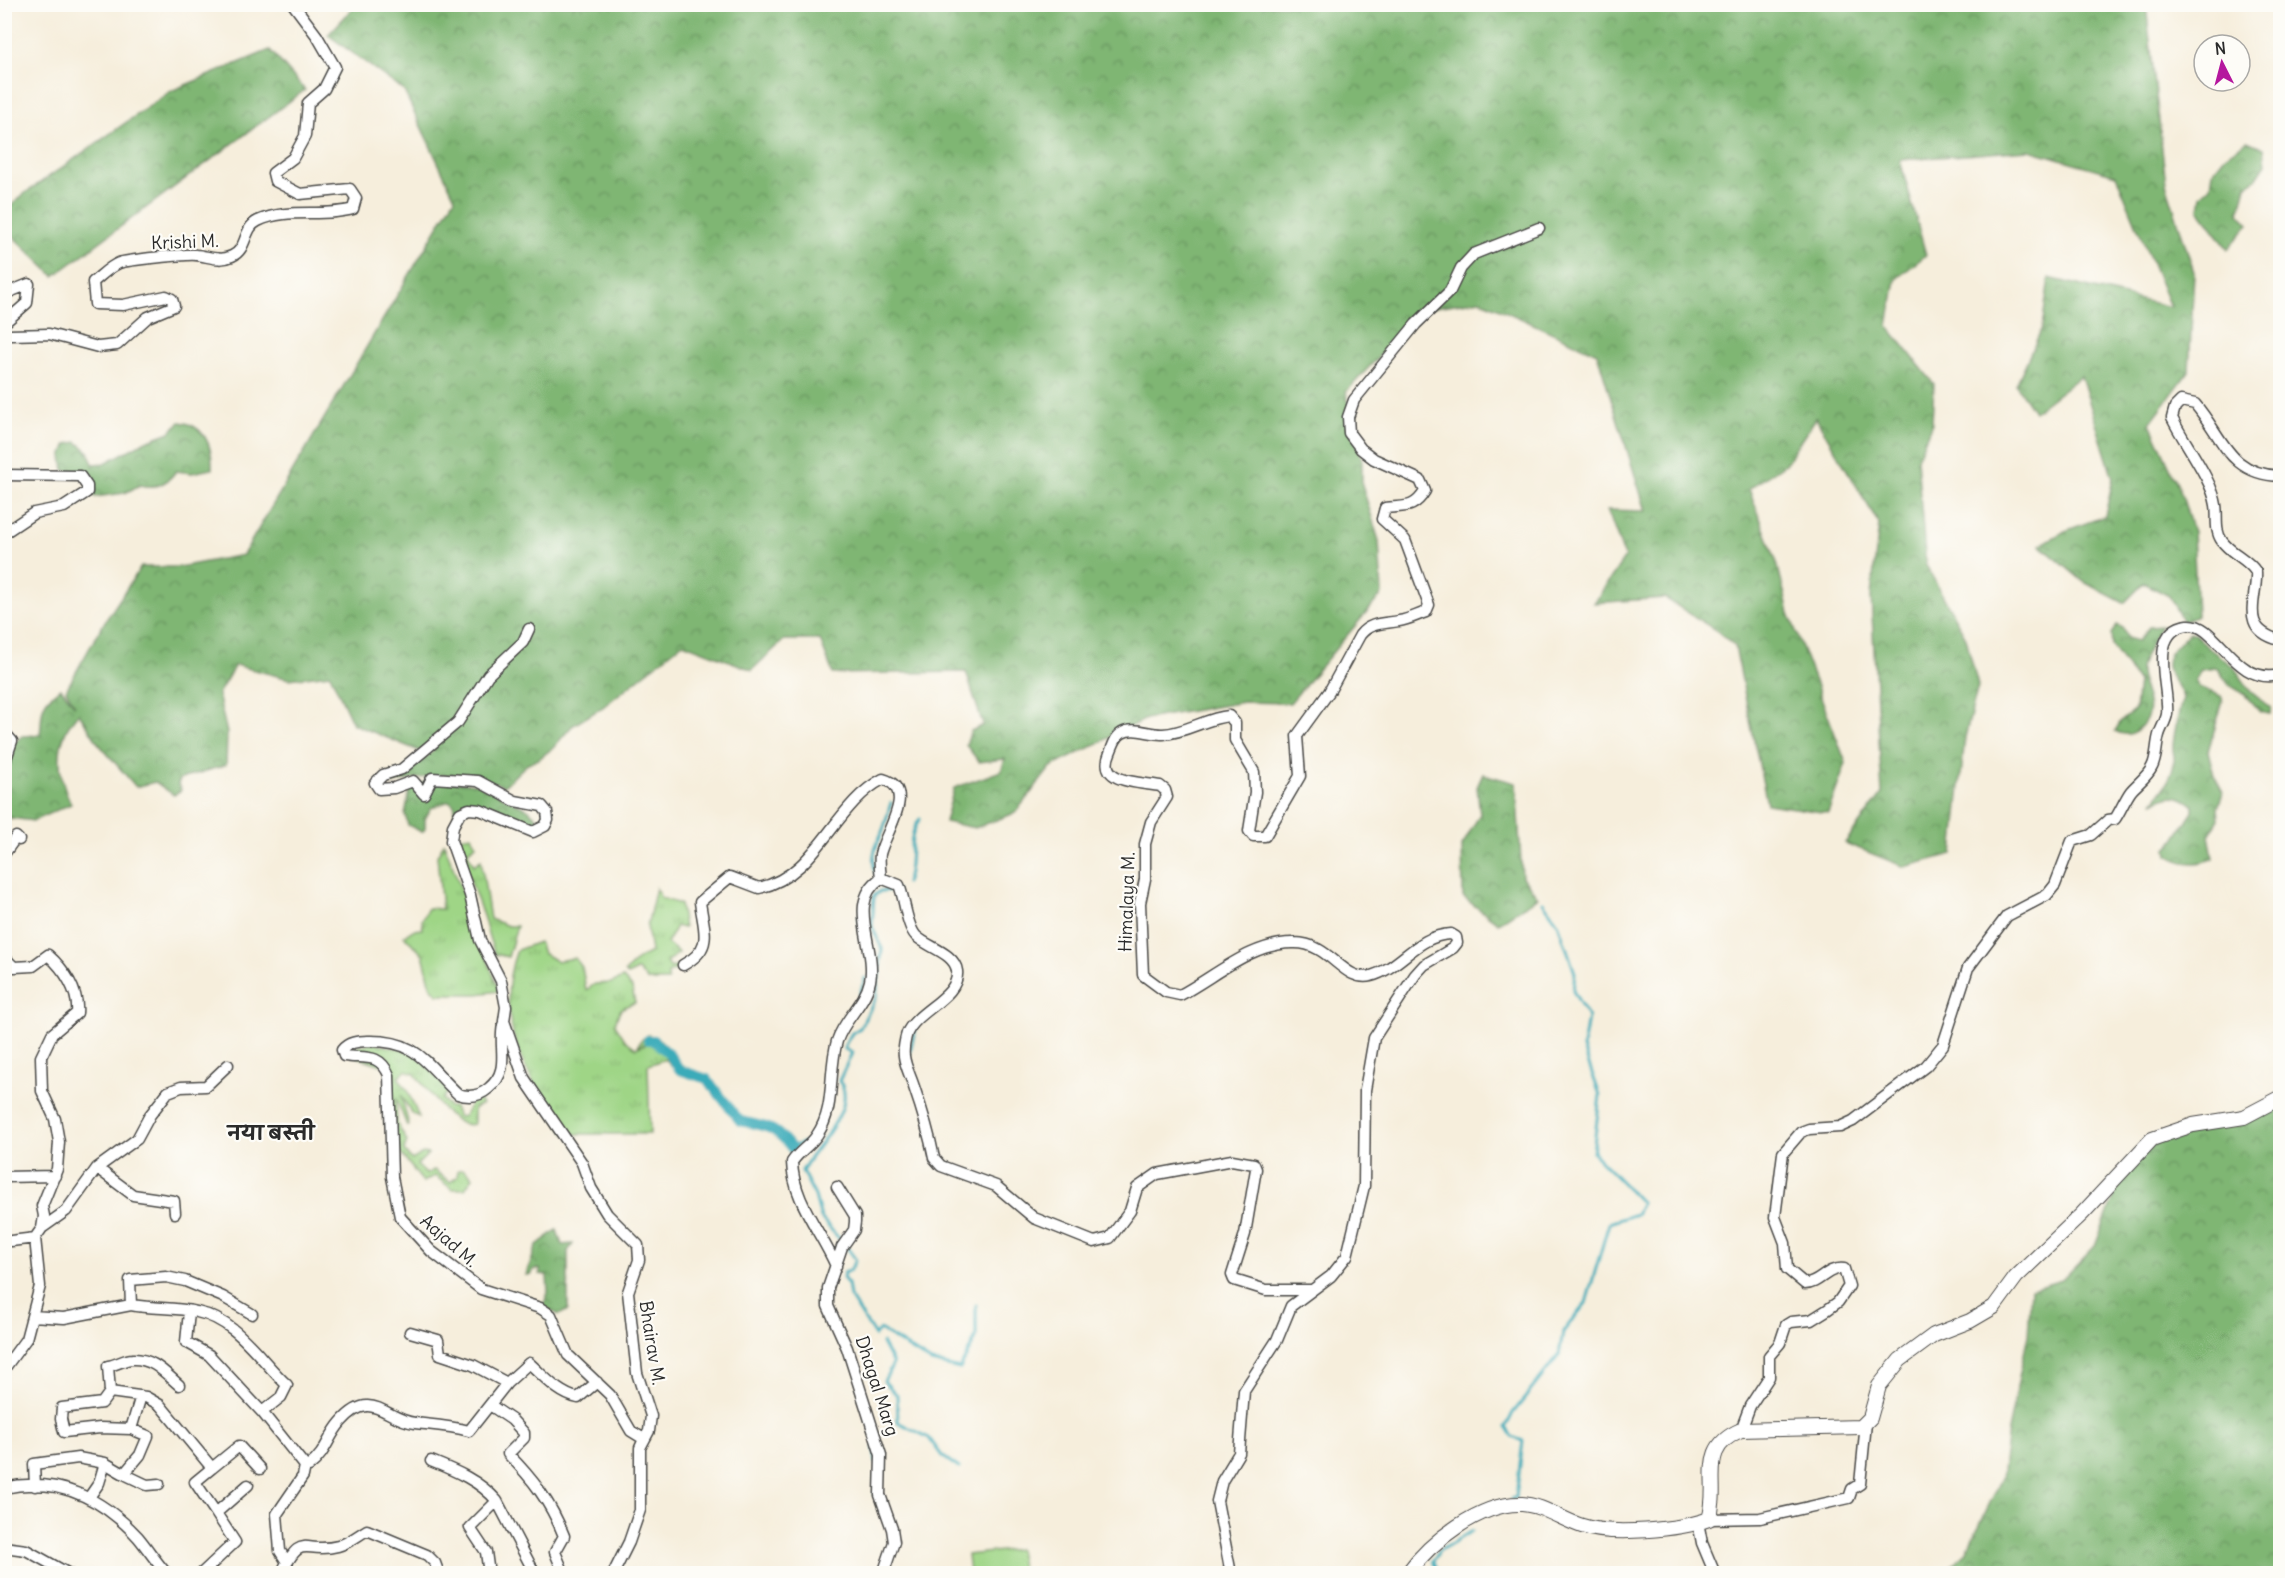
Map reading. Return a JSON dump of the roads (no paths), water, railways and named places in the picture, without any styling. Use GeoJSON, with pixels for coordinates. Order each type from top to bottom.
{"type":"FeatureCollection","features":[{"type":"Feature","properties":{"kind":"main road"},"geometry":{"type":"LineString","coordinates":[[1407,1574],[1444,1535],[1462,1523],[1502,1506],[1524,1504],[1585,1527],[1612,1532],[1678,1527],[1704,1521],[1713,1506],[1713,1453],[1726,1438],[1741,1430],[1853,1428],[1866,1423],[1870,1419],[1879,1386],[1900,1360],[1934,1335],[1970,1321],[1994,1307],[2016,1277],[2082,1214],[2152,1139],[2193,1125],[2244,1117],[2280,1098]]}},
{"type":"Feature","properties":{"kind":"street","name":"Krishi M."},"geometry":{"type":"LineString","coordinates":[[4,331],[5,334],[10,335],[49,334],[98,347],[117,345],[148,317],[174,306],[172,299],[166,296],[123,305],[95,304],[92,294],[93,282],[122,261],[195,254],[216,260],[232,256],[241,249],[255,222],[286,212],[336,214],[353,209],[356,198],[350,189],[300,194],[275,181],[273,173],[293,158],[305,136],[308,103],[324,89],[334,74],[335,67],[317,36],[293,4]]}},
{"type":"Feature","properties":{"kind":"street","name":"Himalaya M."},"geometry":{"type":"LineString","coordinates":[[1231,1574],[1216,1501],[1222,1481],[1239,1453],[1241,1400],[1276,1340],[1291,1306],[1341,1266],[1354,1234],[1364,1186],[1365,1090],[1374,1038],[1415,975],[1424,965],[1454,948],[1457,943],[1456,937],[1443,934],[1429,938],[1381,971],[1361,976],[1344,970],[1323,950],[1311,945],[1298,943],[1275,945],[1255,951],[1180,994],[1166,992],[1143,975],[1140,903],[1145,879],[1147,832],[1165,802],[1165,790],[1160,786],[1115,776],[1107,770],[1106,762],[1116,739],[1128,731],[1160,735],[1173,733],[1222,716],[1234,718],[1235,740],[1250,764],[1256,782],[1249,831],[1253,836],[1264,836],[1300,776],[1297,736],[1329,692],[1347,656],[1366,628],[1410,618],[1426,612],[1429,605],[1405,540],[1382,519],[1381,513],[1385,508],[1398,509],[1420,500],[1425,491],[1424,485],[1414,476],[1374,459],[1361,449],[1349,433],[1348,417],[1354,400],[1416,324],[1450,291],[1461,268],[1474,254],[1539,228]]}},
{"type":"Feature","properties":{"kind":"street"},"geometry":{"type":"LineString","coordinates":[[4,294],[29,284],[27,303],[4,323]]}},
{"type":"Feature","properties":{"kind":"street"},"geometry":{"type":"LineString","coordinates":[[2280,476],[2256,473],[2228,454],[2195,404],[2181,402],[2175,407],[2172,418],[2181,438],[2191,449],[2216,503],[2218,533],[2222,542],[2249,561],[2256,572],[2251,607],[2258,625],[2266,634],[2280,640]]}},
{"type":"Feature","properties":{"kind":"street"},"geometry":{"type":"LineString","coordinates":[[4,475],[80,476],[87,486],[87,492],[64,507],[34,513],[4,533]]}},
{"type":"Feature","properties":{"kind":"street"},"geometry":{"type":"LineString","coordinates":[[1741,1430],[1750,1406],[1769,1377],[1769,1356],[1780,1343],[1786,1325],[1791,1322],[1811,1320],[1838,1302],[1849,1286],[1844,1269],[1828,1271],[1813,1284],[1805,1284],[1787,1269],[1785,1242],[1775,1217],[1783,1153],[1801,1132],[1809,1129],[1840,1127],[1852,1121],[1926,1066],[1943,1045],[1968,968],[1995,930],[2007,916],[2047,895],[2055,885],[2072,841],[2091,835],[2108,820],[2115,819],[2128,794],[2152,768],[2159,735],[2167,716],[2162,656],[2168,638],[2179,628],[2190,625],[2201,628],[2245,669],[2270,677],[2280,675]]}},
{"type":"Feature","properties":{"kind":"street"},"geometry":{"type":"LineString","coordinates":[[504,1021],[504,992],[480,940],[471,895],[451,841],[453,826],[460,813],[469,809],[480,810],[533,832],[545,826],[548,820],[547,812],[542,806],[514,801],[478,781],[432,778],[424,794],[413,781],[384,790],[379,789],[375,783],[383,775],[402,770],[458,722],[488,675],[523,642],[529,629]]}},
{"type":"Feature","properties":{"kind":"street"},"geometry":{"type":"LineString","coordinates":[[4,732],[12,741],[4,765]]}},
{"type":"Feature","properties":{"kind":"street"},"geometry":{"type":"LineString","coordinates":[[683,965],[698,957],[706,940],[700,902],[707,894],[730,877],[759,888],[787,878],[813,853],[864,790],[883,779],[892,782],[898,790],[899,808],[880,853],[881,878]]}},
{"type":"Feature","properties":{"kind":"street"},"geometry":{"type":"LineString","coordinates":[[4,854],[16,837],[19,840]]}},
{"type":"Feature","properties":{"kind":"street"},"geometry":{"type":"LineString","coordinates":[[881,878],[899,885],[907,904],[908,920],[915,935],[944,954],[956,966],[958,974],[955,985],[948,995],[923,1012],[908,1033],[903,1055],[934,1158],[940,1166],[996,1186],[1034,1218],[1094,1242],[1110,1238],[1130,1211],[1137,1188],[1156,1174],[1232,1160],[1254,1164],[1257,1169],[1245,1234],[1232,1275],[1234,1280],[1266,1290],[1311,1290]]}},
{"type":"Feature","properties":{"kind":"street"},"geometry":{"type":"LineString","coordinates":[[836,1266],[802,1204],[793,1179],[792,1162],[818,1135],[827,1111],[837,1042],[859,1006],[870,981],[871,961],[862,908],[870,886],[881,878]]}},
{"type":"Feature","properties":{"kind":"street"},"geometry":{"type":"LineString","coordinates":[[4,957],[14,967],[29,967],[48,955],[61,969],[77,995],[77,1013],[52,1034],[41,1057],[42,1091],[55,1119],[59,1142],[55,1176],[42,1206],[44,1216],[42,1228]]}},
{"type":"Feature","properties":{"kind":"street","name":"Bhairav M."},"geometry":{"type":"LineString","coordinates":[[504,1021],[524,1078],[582,1163],[591,1188],[614,1224],[638,1245],[639,1260],[628,1292],[637,1373],[651,1416],[649,1431],[640,1448]]}},
{"type":"Feature","properties":{"kind":"street","name":"Aajad M."},"geometry":{"type":"LineString","coordinates":[[504,1021],[501,1033],[502,1071],[496,1082],[483,1093],[468,1097],[458,1094],[414,1049],[386,1041],[357,1041],[342,1050],[344,1056],[376,1058],[389,1074],[392,1177],[400,1217],[411,1233],[445,1264],[481,1289],[540,1308],[551,1315],[568,1355],[610,1395],[631,1431],[644,1439],[640,1448],[640,1510],[629,1542],[613,1574]]}},
{"type":"Feature","properties":{"kind":"street"},"geometry":{"type":"LineString","coordinates":[[4,1369],[26,1339],[40,1286],[35,1238],[42,1228],[66,1211],[97,1168],[137,1139],[150,1115],[168,1092],[181,1087],[206,1086],[228,1065]]}},
{"type":"Feature","properties":{"kind":"street"},"geometry":{"type":"LineString","coordinates":[[97,1168],[133,1195],[174,1201],[175,1213]]}},
{"type":"Feature","properties":{"kind":"street"},"geometry":{"type":"LineString","coordinates":[[4,1177],[55,1176]]}},
{"type":"Feature","properties":{"kind":"street","name":"Dhagal Marg"},"geometry":{"type":"LineString","coordinates":[[837,1187],[855,1216],[854,1230],[842,1247],[828,1288],[828,1306],[847,1348],[881,1455],[880,1495],[892,1528],[894,1542],[884,1574]]}},
{"type":"Feature","properties":{"kind":"street"},"geometry":{"type":"LineString","coordinates":[[12,1240],[35,1238]]}},
{"type":"Feature","properties":{"kind":"street"},"geometry":{"type":"LineString","coordinates":[[131,1305],[130,1280],[166,1277],[212,1292],[252,1314]]}},
{"type":"Feature","properties":{"kind":"street"},"geometry":{"type":"LineString","coordinates":[[32,1316],[64,1318],[131,1305],[189,1312],[218,1319],[246,1341],[287,1385],[281,1397],[262,1412]]}},
{"type":"Feature","properties":{"kind":"street"},"geometry":{"type":"LineString","coordinates":[[189,1312],[186,1342],[209,1355],[262,1412],[305,1466],[303,1476],[277,1514],[280,1551],[287,1562]]}},
{"type":"Feature","properties":{"kind":"street"},"geometry":{"type":"LineString","coordinates":[[410,1332],[438,1340],[441,1354],[473,1365],[507,1383]]}},
{"type":"Feature","properties":{"kind":"street"},"geometry":{"type":"LineString","coordinates":[[124,1474],[140,1455],[148,1437],[131,1429],[100,1428],[64,1432],[61,1419],[62,1408],[102,1403],[110,1392],[108,1366],[131,1359],[162,1368],[179,1385]]}},
{"type":"Feature","properties":{"kind":"street"},"geometry":{"type":"LineString","coordinates":[[305,1466],[309,1466],[323,1455],[341,1422],[354,1410],[370,1406],[382,1407],[390,1414],[414,1423],[429,1423],[469,1431],[507,1383],[529,1363],[557,1388],[578,1398],[597,1382]]}},
{"type":"Feature","properties":{"kind":"street"},"geometry":{"type":"LineString","coordinates":[[110,1392],[141,1396],[160,1405],[212,1468]]}},
{"type":"Feature","properties":{"kind":"street"},"geometry":{"type":"LineString","coordinates":[[131,1429],[141,1396]]}},
{"type":"Feature","properties":{"kind":"street"},"geometry":{"type":"LineString","coordinates":[[489,1405],[512,1419],[524,1433],[524,1438],[508,1454],[536,1482],[554,1512],[564,1536],[555,1552],[564,1574]]}},
{"type":"Feature","properties":{"kind":"street"},"geometry":{"type":"LineString","coordinates":[[1715,1574],[1702,1543],[1704,1521],[1760,1518],[1849,1498],[1852,1488],[1860,1484],[1866,1423]]}},
{"type":"Feature","properties":{"kind":"street"},"geometry":{"type":"LineString","coordinates":[[201,1574],[235,1542],[195,1482],[239,1446],[260,1469]]}},
{"type":"Feature","properties":{"kind":"street"},"geometry":{"type":"LineString","coordinates":[[35,1486],[34,1464],[78,1458],[105,1463],[147,1485],[159,1484]]}},
{"type":"Feature","properties":{"kind":"street"},"geometry":{"type":"LineString","coordinates":[[432,1461],[463,1474],[489,1491],[497,1501],[535,1574]]}},
{"type":"Feature","properties":{"kind":"street"},"geometry":{"type":"LineString","coordinates":[[90,1497],[99,1483],[105,1463]]}},
{"type":"Feature","properties":{"kind":"street"},"geometry":{"type":"LineString","coordinates":[[216,1513],[248,1485]]}},
{"type":"Feature","properties":{"kind":"street"},"geometry":{"type":"LineString","coordinates":[[4,1488],[35,1486],[90,1497],[137,1536],[166,1574]]}},
{"type":"Feature","properties":{"kind":"street"},"geometry":{"type":"LineString","coordinates":[[489,1574],[486,1552],[470,1528],[497,1501]]}},
{"type":"Feature","properties":{"kind":"street"},"geometry":{"type":"LineString","coordinates":[[281,1574],[290,1555],[303,1545],[337,1546],[367,1530],[427,1555],[435,1563],[439,1574]]}},
{"type":"Feature","properties":{"kind":"street"},"geometry":{"type":"LineString","coordinates":[[4,1546],[26,1550],[69,1574]]}},
{"type":"Feature","properties":{"kind":"waterway"},"geometry":{"type":"LineString","coordinates":[[876,875],[874,856],[891,803]]}},
{"type":"Feature","properties":{"kind":"waterway"},"geometry":{"type":"LineString","coordinates":[[906,883],[910,867],[911,842],[915,826],[920,819]]}},
{"type":"Feature","properties":{"kind":"waterway"},"geometry":{"type":"LineString","coordinates":[[842,1242],[821,1218],[815,1196],[802,1171],[839,1115],[844,1103],[844,1091],[839,1081],[852,1053],[845,1049],[845,1045],[852,1033],[860,1028],[876,998],[882,949],[872,926],[874,896],[880,891],[897,890]]}},
{"type":"Feature","properties":{"kind":"waterway"},"geometry":{"type":"LineString","coordinates":[[1512,1499],[1516,1497],[1523,1441],[1512,1437],[1506,1427],[1513,1413],[1559,1355],[1563,1332],[1586,1303],[1609,1223],[1636,1214],[1642,1203],[1593,1153],[1600,1095],[1583,1048],[1588,1017],[1573,991],[1575,973],[1558,923],[1543,902]]}},
{"type":"Feature","properties":{"kind":"waterway"},"geometry":{"type":"LineString","coordinates":[[859,916],[862,936]]}},
{"type":"Feature","properties":{"kind":"waterway"},"geometry":{"type":"LineString","coordinates":[[860,994],[865,978]]}},
{"type":"Feature","properties":{"kind":"waterway"},"geometry":{"type":"LineString","coordinates":[[909,1055],[915,1030]]}},
{"type":"Feature","properties":{"kind":"waterway"},"geometry":{"type":"LineString","coordinates":[[648,1040],[653,1040],[668,1053],[680,1070],[707,1079],[740,1121],[776,1132],[793,1150]]}},
{"type":"Feature","properties":{"kind":"waterway"},"geometry":{"type":"LineString","coordinates":[[793,1150],[794,1146],[806,1142]]}},
{"type":"Feature","properties":{"kind":"waterway"},"geometry":{"type":"LineString","coordinates":[[846,1246],[856,1260],[850,1270],[844,1273],[843,1278],[848,1284],[850,1297],[875,1336]]}},
{"type":"Feature","properties":{"kind":"waterway"},"geometry":{"type":"LineString","coordinates":[[825,1281],[830,1264]]}},
{"type":"Feature","properties":{"kind":"waterway"},"geometry":{"type":"LineString","coordinates":[[875,1335],[880,1330],[931,1362],[960,1369],[976,1337],[976,1305]]}},
{"type":"Feature","properties":{"kind":"waterway"},"geometry":{"type":"LineString","coordinates":[[882,1343],[893,1364],[884,1381],[897,1395],[898,1422],[929,1438],[942,1456],[959,1468]]}},
{"type":"Feature","properties":{"kind":"waterway"},"geometry":{"type":"LineString","coordinates":[[874,1448],[876,1462]]}},
{"type":"Feature","properties":{"kind":"waterway"},"geometry":{"type":"LineString","coordinates":[[875,1495],[876,1475]]}},
{"type":"Feature","properties":{"kind":"waterway"},"geometry":{"type":"LineString","coordinates":[[1439,1574],[1433,1561],[1439,1551],[1472,1531]]}},
{"type":"Feature","properties":{"kind":"district","name":"नया बस्ती"},"geometry":{"type":"Point","coordinates":[271,1133]}}]}
